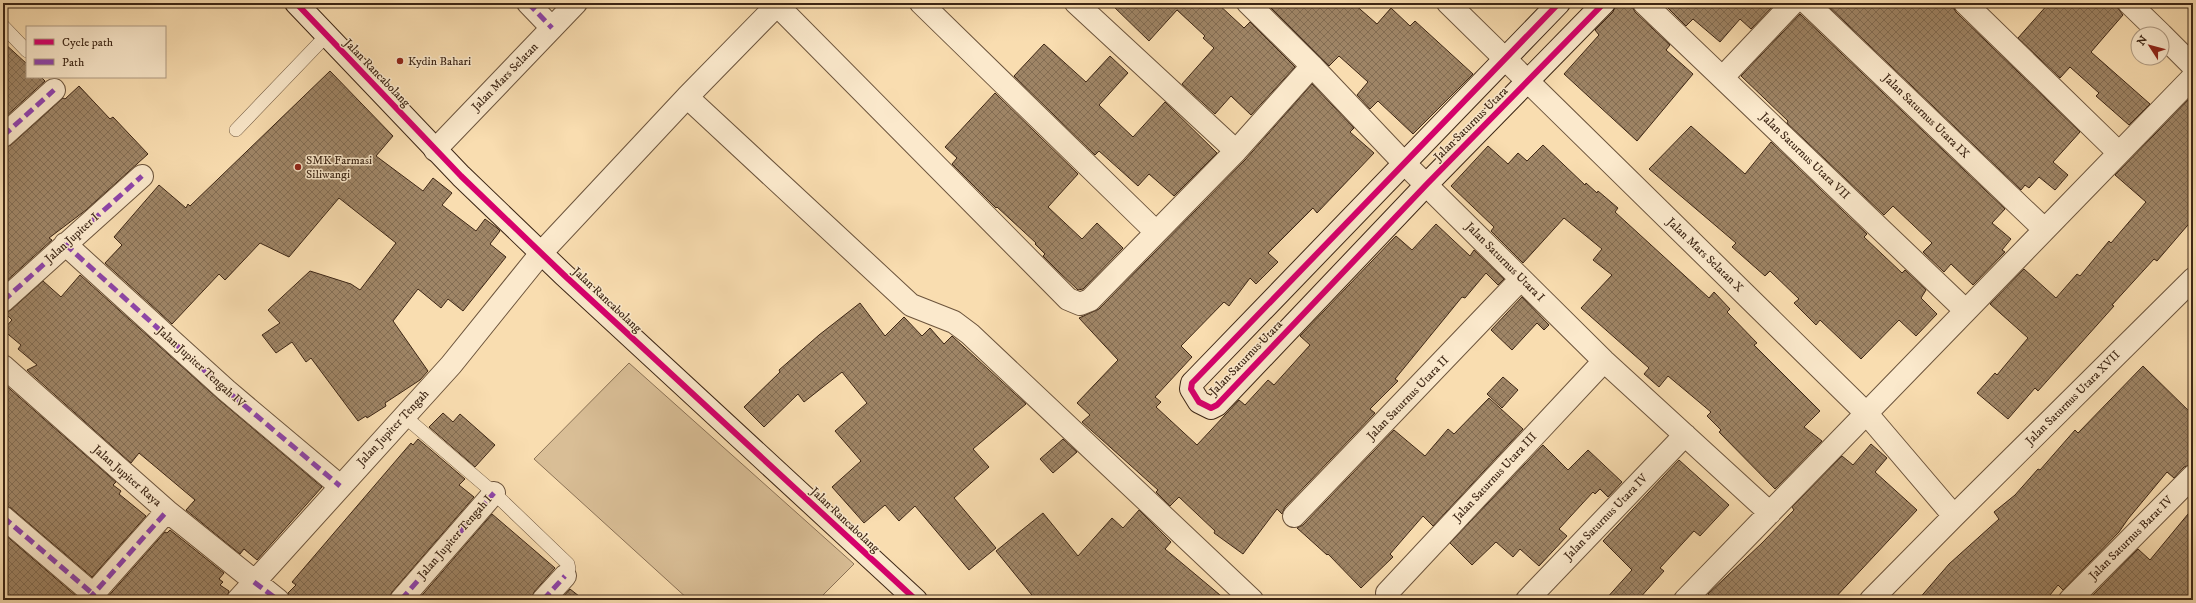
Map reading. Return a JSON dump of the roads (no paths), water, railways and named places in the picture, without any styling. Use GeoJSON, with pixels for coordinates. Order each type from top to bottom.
{"type":"FeatureCollection","features":[{"type":"Feature","properties":{"kind":"street","name":"Jalan Rancabolang"},"geometry":{"type":"LineString","coordinates":[[296,3],[435,150],[542,252],[564,275],[916,600]]}},
{"type":"Feature","properties":{"kind":"street"},"geometry":{"type":"LineString","coordinates":[[528,3],[552,28]]}},
{"type":"Feature","properties":{"kind":"street","name":"Jalan Mars Selatan"},"geometry":{"type":"LineString","coordinates":[[435,150],[576,3]]}},
{"type":"Feature","properties":{"kind":"street"},"geometry":{"type":"LineString","coordinates":[[921,3],[1156,232]]}},
{"type":"Feature","properties":{"kind":"street"},"geometry":{"type":"LineString","coordinates":[[1076,3],[1236,151]]}},
{"type":"Feature","properties":{"kind":"street","name":"Jalan Saturnus Utara I"},"geometry":{"type":"LineString","coordinates":[[1248,3],[1312,66],[1404,163],[1427,184],[1604,361],[1770,513]]}},
{"type":"Feature","properties":{"kind":"street","name":"Jalan Mars Selatan X"},"geometry":{"type":"LineString","coordinates":[[1448,3],[1504,60],[1866,414],[1954,516]]}},
{"type":"Feature","properties":{"kind":"street","name":"Jalan Saturnus Utara"},"geometry":{"type":"LineString","coordinates":[[1559,3],[1192,383],[1191,389],[1200,402],[1210,408],[1217,405],[1427,184],[1604,3]]}},
{"type":"Feature","properties":{"kind":"street","name":"Jalan Saturnus Utara VII"},"geometry":{"type":"LineString","coordinates":[[1644,3],[1965,310]]}},
{"type":"Feature","properties":{"kind":"street"},"geometry":{"type":"LineString","coordinates":[[1723,77],[1793,3]]}},
{"type":"Feature","properties":{"kind":"street","name":"Jalan Saturnus Utara IX"},"geometry":{"type":"LineString","coordinates":[[1807,3],[2044,230]]}},
{"type":"Feature","properties":{"kind":"street"},"geometry":{"type":"LineString","coordinates":[[1965,3],[2118,152]]}},
{"type":"Feature","properties":{"kind":"street"},"geometry":{"type":"LineString","coordinates":[[2129,3],[2152,26]]}},
{"type":"Feature","properties":{"kind":"street"},"geometry":{"type":"LineString","coordinates":[[778,4],[1068,299],[1080,304],[1090,300],[1236,151],[1312,66]]}},
{"type":"Feature","properties":{"kind":"street","name":"Jalan Jupiter Tengah"},"geometry":{"type":"LineString","coordinates":[[238,600],[451,365],[542,252],[687,97],[778,4]]}},
{"type":"Feature","properties":{"kind":"street"},"geometry":{"type":"LineString","coordinates":[[2170,44],[2193,66]]}},
{"type":"Feature","properties":{"kind":"street"},"geometry":{"type":"LineString","coordinates":[[1684,600],[1866,414],[2118,152],[2193,77]]}},
{"type":"Feature","properties":{"kind":"street"},"geometry":{"type":"LineString","coordinates":[[3,136],[53,83]]}},
{"type":"Feature","properties":{"kind":"street"},"geometry":{"type":"LineString","coordinates":[[687,97],[911,305],[954,322],[970,334],[1252,600]]}},
{"type":"Feature","properties":{"kind":"street","name":"Jalan Jupiter I"},"geometry":{"type":"LineString","coordinates":[[3,301],[142,176]]}},
{"type":"Feature","properties":{"kind":"street","name":"Jalan Jupiter Tengah IV"},"geometry":{"type":"LineString","coordinates":[[65,244],[226,390],[340,486]]}},
{"type":"Feature","properties":{"kind":"street","name":"Jalan Saturnus Utara II"},"geometry":{"type":"LineString","coordinates":[[1294,516],[1521,279]]}},
{"type":"Feature","properties":{"kind":"street","name":"Jalan Saturnus Utara XVII"},"geometry":{"type":"LineString","coordinates":[[1872,600],[1954,516],[2193,279]]}},
{"type":"Feature","properties":{"kind":"street","name":"Jalan Saturnus Utara III"},"geometry":{"type":"LineString","coordinates":[[1387,593],[1604,361]]}},
{"type":"Feature","properties":{"kind":"street","name":"Jalan Jupiter Raya"},"geometry":{"type":"LineString","coordinates":[[3,366],[167,511],[278,600]]}},
{"type":"Feature","properties":{"kind":"street","name":"Jalan Saturnus Utara IV"},"geometry":{"type":"LineString","coordinates":[[1527,600],[1685,435]]}},
{"type":"Feature","properties":{"kind":"street","name":"Jalan Saturnus Barat IV"},"geometry":{"type":"LineString","coordinates":[[2070,600],[2193,476]]}},
{"type":"Feature","properties":{"kind":"street","name":"Jalan Jupiter Tengah I"},"geometry":{"type":"LineString","coordinates":[[401,600],[494,493]]}},
{"type":"Feature","properties":{"kind":"street"},"geometry":{"type":"LineString","coordinates":[[3,517],[91,597],[167,511]]}},
{"type":"Feature","properties":{"kind":"street"},"geometry":{"type":"LineString","coordinates":[[543,600],[565,576]]}},
{"type":"Feature","properties":{"kind":"lane"},"geometry":{"type":"LineString","coordinates":[[3,26],[26,50]]}},
{"type":"Feature","properties":{"kind":"lane"},"geometry":{"type":"LineString","coordinates":[[236,130],[326,36]]}},
{"type":"Feature","properties":{"kind":"lane"},"geometry":{"type":"LineString","coordinates":[[404,416],[494,493],[568,564],[569,569],[565,576]]}},
{"type":"Feature","properties":{"kind":"place","name":"Kydin Bahari"},"geometry":{"type":"Point","coordinates":[400,61]}},
{"type":"Feature","properties":{"kind":"place","name":"SMK Farmasi Siliwangi"},"geometry":{"type":"Point","coordinates":[298,167]}}]}
